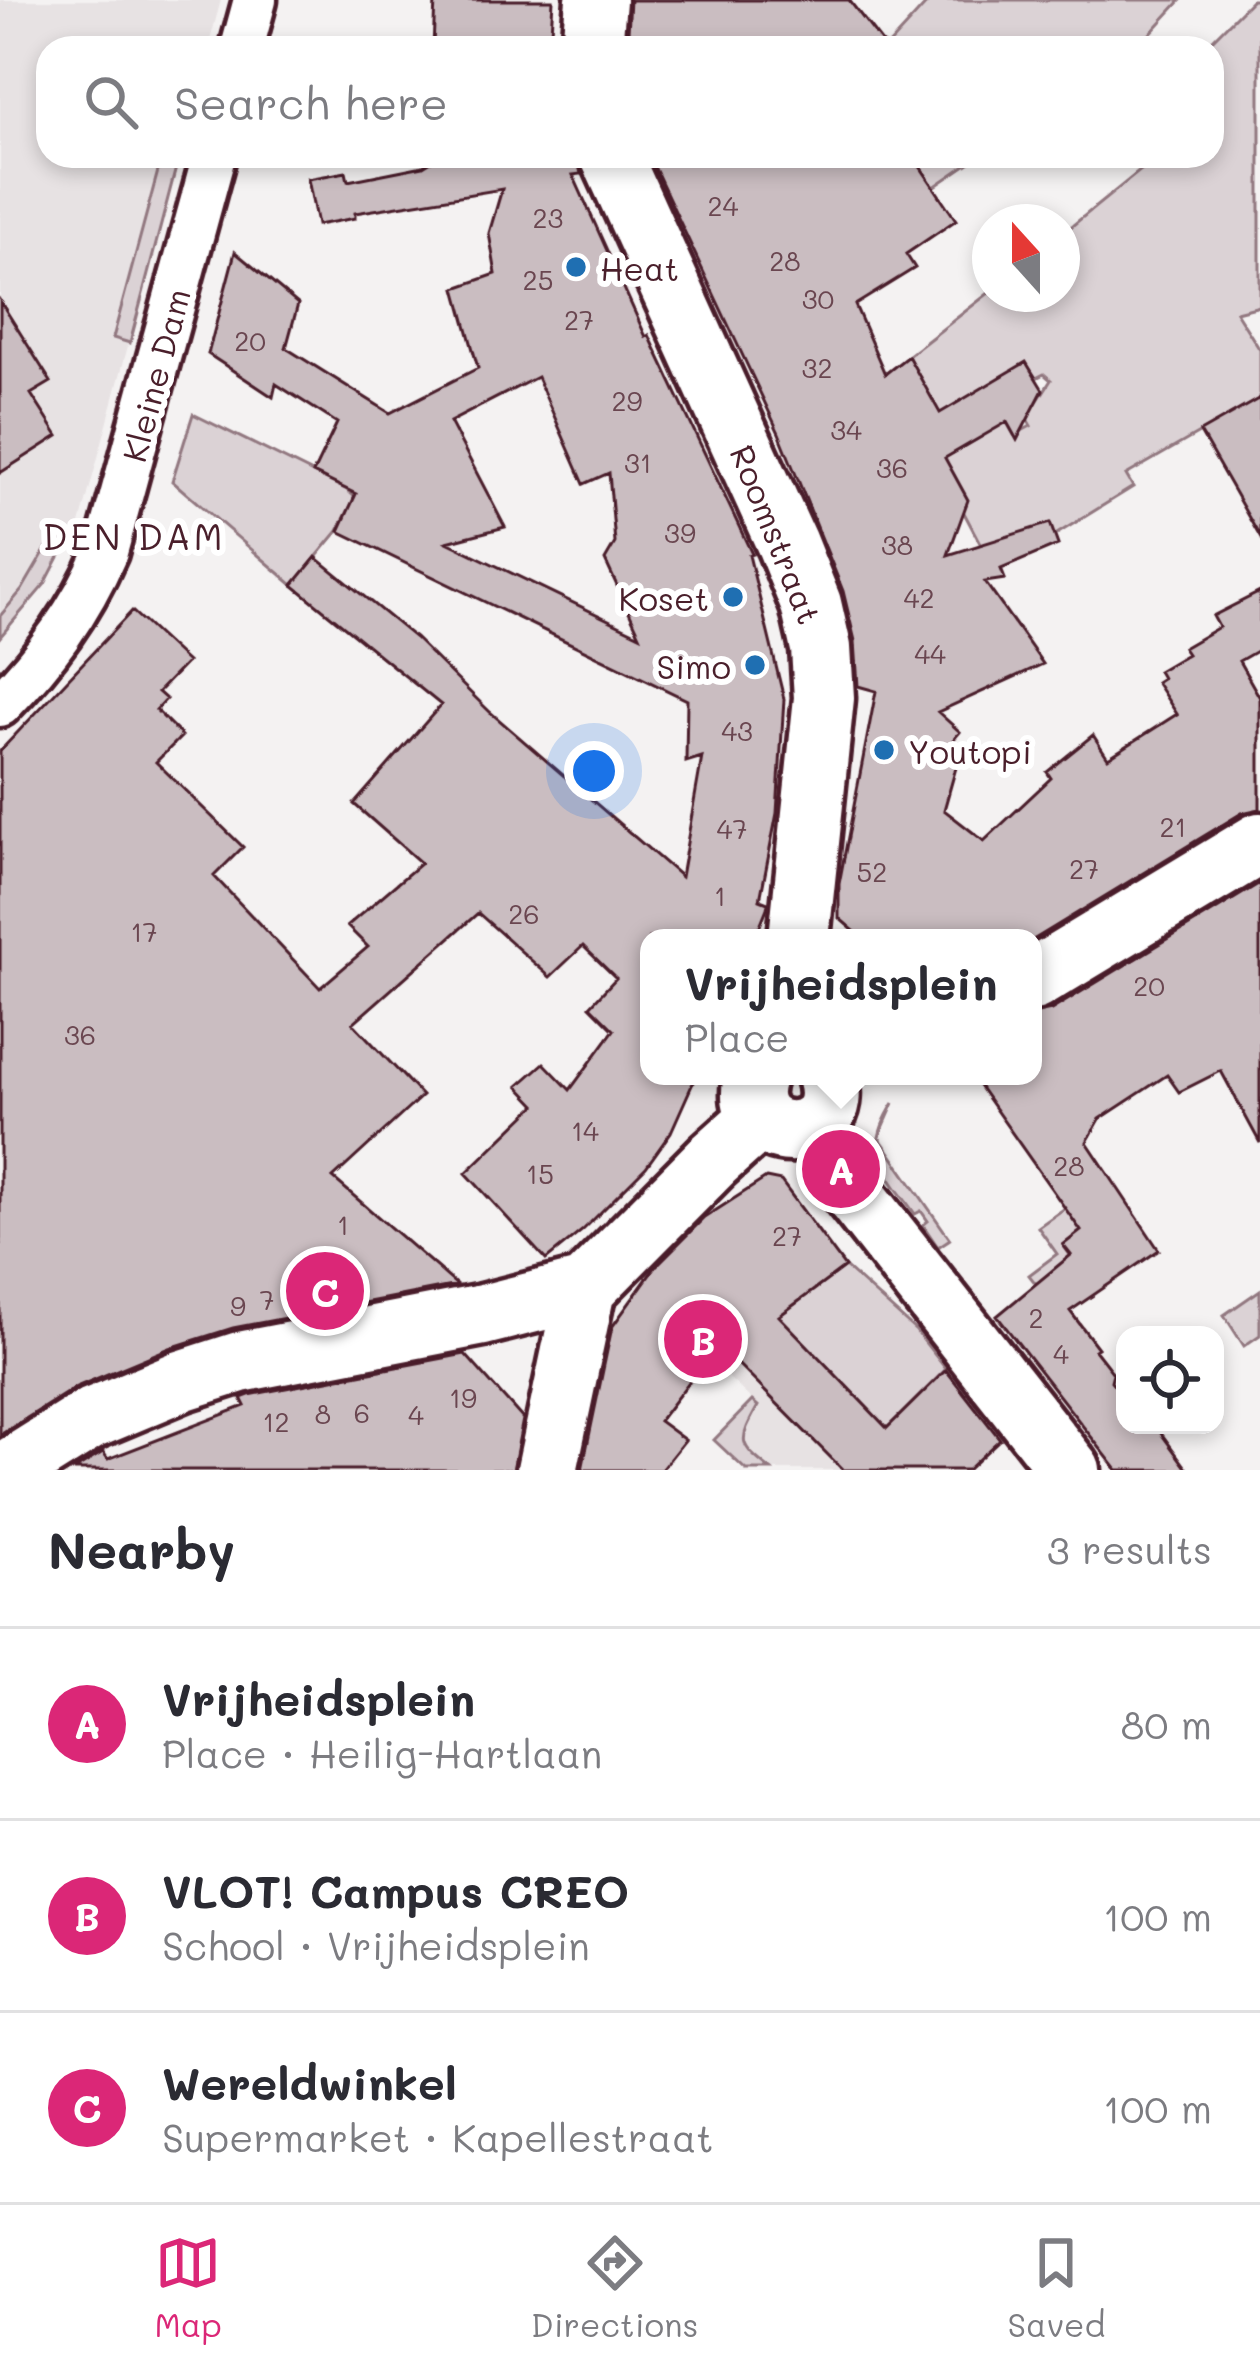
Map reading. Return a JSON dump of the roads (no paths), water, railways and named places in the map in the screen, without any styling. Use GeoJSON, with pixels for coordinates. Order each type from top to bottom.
{"type":"FeatureCollection","features":[{"type":"Feature","properties":{"kind":"street"},"geometry":{"type":"LineString","coordinates":[[245,36],[255,0]]}},
{"type":"Feature","properties":{"kind":"street"},"geometry":{"type":"LineString","coordinates":[[593,36],[596,0]]}},
{"type":"Feature","properties":{"kind":"street","name":"Kleine Dam"},"geometry":{"type":"LineString","coordinates":[[0,705],[47,656],[87,596],[106,552],[211,168]]}},
{"type":"Feature","properties":{"kind":"street","name":"Roomstraat"},"geometry":{"type":"LineString","coordinates":[[616,168],[811,604],[824,698],[808,929]]}},
{"type":"Feature","properties":{"kind":"street"},"geometry":{"type":"LineString","coordinates":[[1042,975],[1260,843]]}},
{"type":"Feature","properties":{"kind":"street"},"geometry":{"type":"LineString","coordinates":[[9,1470],[110,1409],[201,1374],[585,1289],[804,1092],[830,1160],[1070,1470]]}},
{"type":"Feature","properties":{"kind":"street"},"geometry":{"type":"LineString","coordinates":[[548,1470],[585,1289]]}},
{"type":"Feature","properties":{"kind":"place","name":"Heat"},"geometry":{"type":"Point","coordinates":[576,267]}},
{"type":"Feature","properties":{"kind":"place","name":"Koset"},"geometry":{"type":"Point","coordinates":[733,597]}},
{"type":"Feature","properties":{"kind":"place","name":"Simo"},"geometry":{"type":"Point","coordinates":[755,665]}},
{"type":"Feature","properties":{"kind":"place","name":"Youtopi"},"geometry":{"type":"Point","coordinates":[884,750]}},
{"type":"Feature","properties":{"kind":"place","name":"Vrijheidsplein"},"geometry":{"type":"Point","coordinates":[841,1169]}},
{"type":"Feature","properties":{"kind":"place","name":"Wereldwinkel"},"geometry":{"type":"Point","coordinates":[325,1291]}},
{"type":"Feature","properties":{"kind":"place","name":"VLOT! Campus CREO"},"geometry":{"type":"Point","coordinates":[703,1339]}},
{"type":"Feature","properties":{"kind":"district","name":"DEN DAM"},"geometry":{"type":"Point","coordinates":[134,535]}}]}
